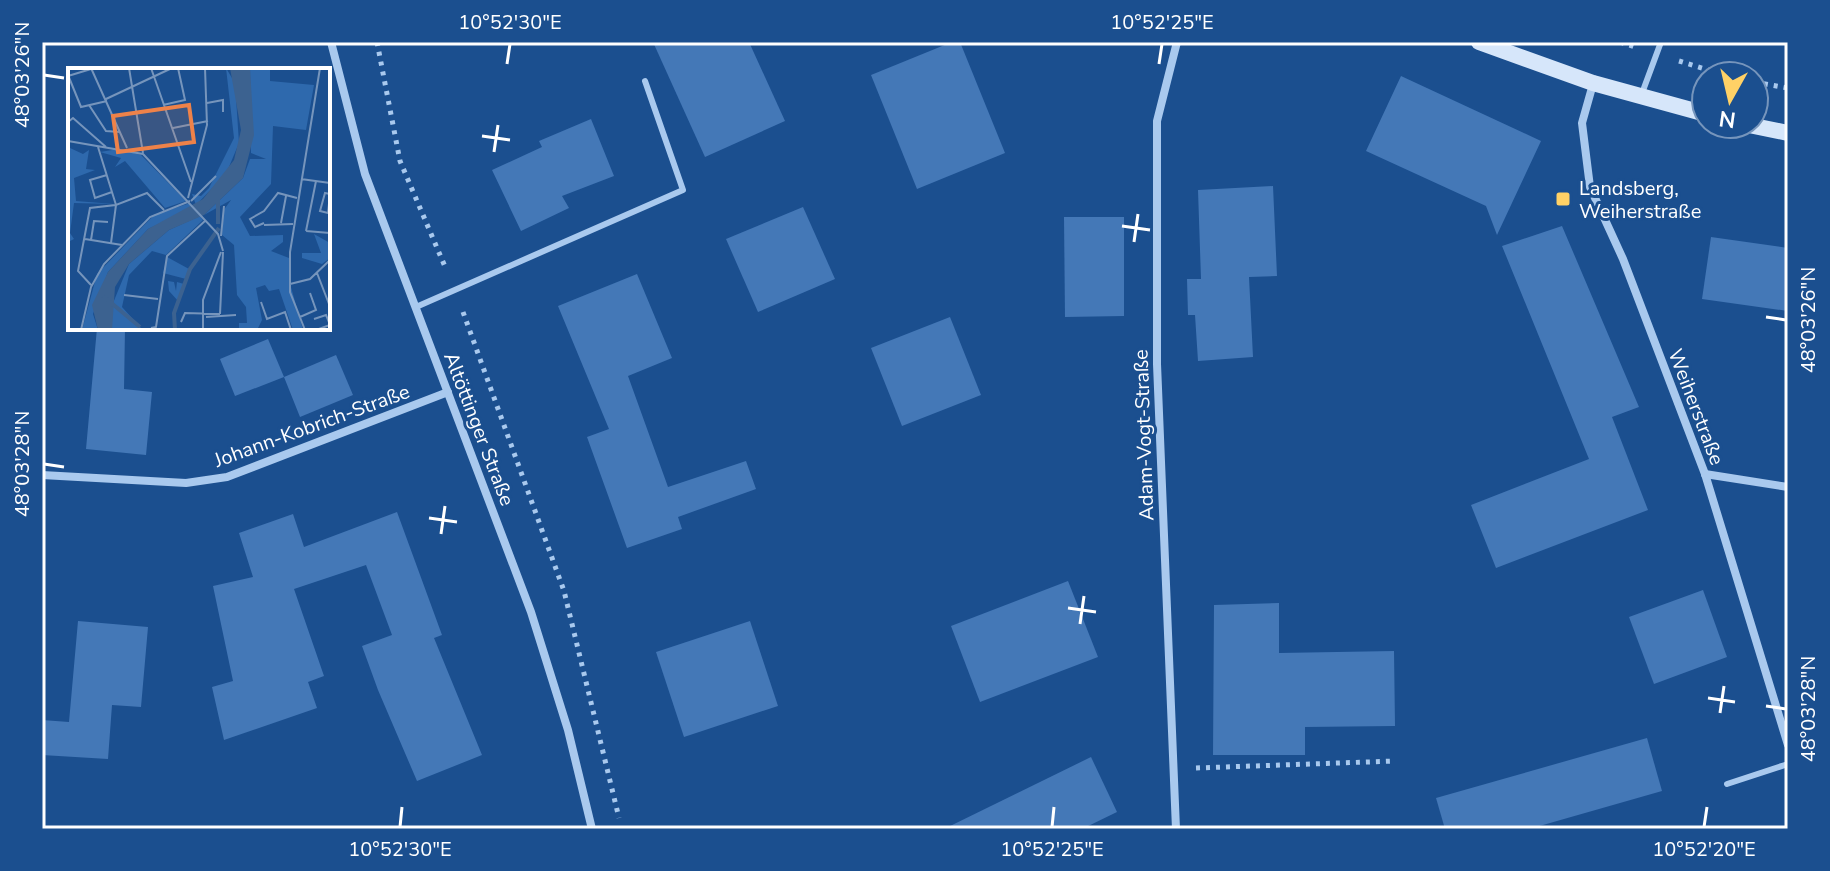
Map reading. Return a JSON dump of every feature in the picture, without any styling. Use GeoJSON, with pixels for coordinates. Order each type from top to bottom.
{"type":"FeatureCollection","features":[{"type":"Feature","properties":{"kind":"street","name":"Altöttinger Straße"},"geometry":{"type":"LineString","coordinates":[[331,42],[365,174],[531,612],[568,730],[592,829]]}},
{"type":"Feature","properties":{"kind":"street","name":"Adam-Vogt-Straße"},"geometry":{"type":"LineString","coordinates":[[1176,829],[1157,364],[1157,121],[1177,42]]}},
{"type":"Feature","properties":{"kind":"street"},"geometry":{"type":"LineString","coordinates":[[1479,42],[1593,83],[1690,110]]}},
{"type":"Feature","properties":{"kind":"street","name":"Weiherstraße"},"geometry":{"type":"LineString","coordinates":[[1593,83],[1582,123],[1590,187],[1623,259],[1705,474],[1788,745]]}},
{"type":"Feature","properties":{"kind":"street","name":"Johann-Kobrich-Straße"},"geometry":{"type":"LineString","coordinates":[[42,475],[186,483],[227,477],[448,392]]}},
{"type":"Feature","properties":{"kind":"street"},"geometry":{"type":"LineString","coordinates":[[1705,474],[1788,487]]}},
{"type":"Feature","properties":{"kind":"lane"},"geometry":{"type":"LineString","coordinates":[[1641,96],[1661,42]]}},
{"type":"Feature","properties":{"kind":"lane"},"geometry":{"type":"LineString","coordinates":[[416,307],[683,190],[645,81]]}},
{"type":"Feature","properties":{"kind":"lane"},"geometry":{"type":"LineString","coordinates":[[1727,784],[1788,764]]}},
{"type":"Feature","properties":{"kind":"path"},"geometry":{"type":"LineString","coordinates":[[377,42],[400,161],[455,291],[564,591],[620,829]]}},
{"type":"Feature","properties":{"kind":"path"},"geometry":{"type":"LineString","coordinates":[[1173,768],[1395,761]]}},
{"type":"Feature","properties":{"kind":"building"},"geometry":{"type":"Polygon","coordinates":[[[653,42],[749,42],[785,121],[705,157],[653,42]]]}},
{"type":"Feature","properties":{"kind":"building"},"geometry":{"type":"Polygon","coordinates":[[[952,42],[960,42],[1005,153],[917,189],[871,75],[952,42]]]}},
{"type":"Feature","properties":{"kind":"building"},"geometry":{"type":"Polygon","coordinates":[[[1401,76],[1541,141],[1497,235],[1486,206],[1366,151],[1401,76]]]}},
{"type":"Feature","properties":{"kind":"building"},"geometry":{"type":"Polygon","coordinates":[[[591,119],[614,176],[562,196],[569,208],[521,231],[492,170],[542,147],[539,141],[591,119]]]}},
{"type":"Feature","properties":{"kind":"building"},"geometry":{"type":"Polygon","coordinates":[[[1273,186],[1277,276],[1249,277],[1253,357],[1198,361],[1195,315],[1188,315],[1187,279],[1201,279],[1198,190],[1273,186]]]}},
{"type":"Feature","properties":{"kind":"building"},"geometry":{"type":"Polygon","coordinates":[[[803,207],[835,279],[758,312],[726,239],[803,207]]]}},
{"type":"Feature","properties":{"kind":"building"},"geometry":{"type":"Polygon","coordinates":[[[1064,217],[1124,217],[1124,316],[1065,317],[1064,217]]]}},
{"type":"Feature","properties":{"kind":"building"},"geometry":{"type":"Polygon","coordinates":[[[1562,226],[1639,407],[1612,417],[1648,510],[1496,568],[1471,505],[1589,459],[1502,246],[1562,226]]]}},
{"type":"Feature","properties":{"kind":"building"},"geometry":{"type":"Polygon","coordinates":[[[1711,237],[1788,248],[1788,311],[1702,299],[1711,237]]]}},
{"type":"Feature","properties":{"kind":"building"},"geometry":{"type":"Polygon","coordinates":[[[637,274],[672,358],[628,376],[668,487],[746,461],[756,489],[678,517],[682,529],[627,548],[587,437],[609,429],[558,306],[637,274]]]}},
{"type":"Feature","properties":{"kind":"building"},"geometry":{"type":"Polygon","coordinates":[[[950,317],[981,395],[902,426],[871,348],[950,317]]]}},
{"type":"Feature","properties":{"kind":"building"},"geometry":{"type":"Polygon","coordinates":[[[97,330],[125,330],[124,389],[152,392],[146,455],[86,449],[97,330]]]}},
{"type":"Feature","properties":{"kind":"building"},"geometry":{"type":"Polygon","coordinates":[[[268,339],[284,377],[235,396],[220,359],[268,339]]]}},
{"type":"Feature","properties":{"kind":"building"},"geometry":{"type":"Polygon","coordinates":[[[336,355],[353,395],[300,417],[284,377],[336,355]]]}},
{"type":"Feature","properties":{"kind":"building"},"geometry":{"type":"Polygon","coordinates":[[[397,512],[442,635],[434,638],[482,755],[417,781],[362,646],[392,635],[366,565],[294,589],[324,676],[308,682],[317,708],[224,740],[212,687],[233,681],[213,586],[253,577],[239,533],[293,514],[304,547],[397,512]]]}},
{"type":"Feature","properties":{"kind":"building"},"geometry":{"type":"Polygon","coordinates":[[[1068,581],[1098,657],[980,702],[951,626],[1068,581]]]}},
{"type":"Feature","properties":{"kind":"building"},"geometry":{"type":"Polygon","coordinates":[[[1703,590],[1727,657],[1654,684],[1629,617],[1703,590]]]}},
{"type":"Feature","properties":{"kind":"building"},"geometry":{"type":"Polygon","coordinates":[[[1279,603],[1279,653],[1394,651],[1395,726],[1305,727],[1305,755],[1213,755],[1214,605],[1279,603]]]}},
{"type":"Feature","properties":{"kind":"building"},"geometry":{"type":"Polygon","coordinates":[[[78,621],[148,627],[141,707],[112,705],[108,759],[42,755],[42,720],[69,722],[78,621]]]}},
{"type":"Feature","properties":{"kind":"building"},"geometry":{"type":"Polygon","coordinates":[[[750,621],[778,706],[684,737],[656,652],[750,621]]]}},
{"type":"Feature","properties":{"kind":"building"},"geometry":{"type":"Polygon","coordinates":[[[1647,738],[1662,791],[1529,829],[1445,829],[1436,798],[1647,738]]]}},
{"type":"Feature","properties":{"kind":"building"},"geometry":{"type":"Polygon","coordinates":[[[1091,757],[1117,812],[1082,829],[944,829],[1091,757]]]}},
{"type":"Feature","properties":{"kind":"place","name":"Landsberg, Weiherstraße"},"geometry":{"type":"Point","coordinates":[1563,199]}}]}
